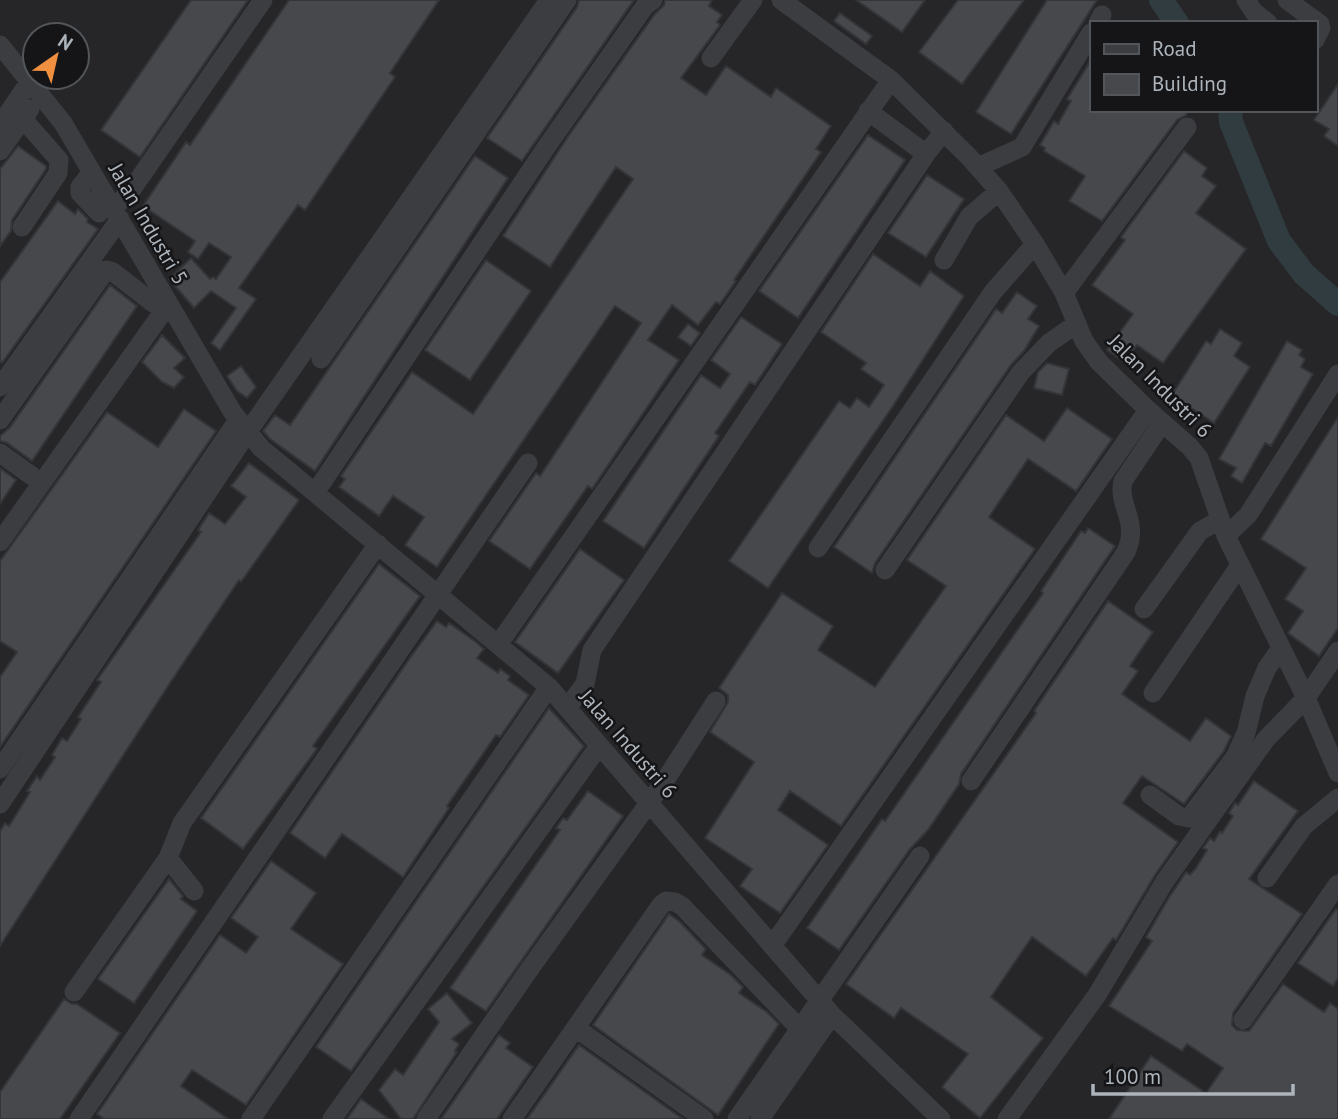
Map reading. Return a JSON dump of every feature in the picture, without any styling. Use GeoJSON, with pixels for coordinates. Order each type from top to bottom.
{"type":"FeatureCollection","features":[{"type":"Feature","properties":{"kind":"street"},"geometry":{"type":"LineString","coordinates":[[0,387],[111,214],[132,189],[262,0]]}},
{"type":"Feature","properties":{"kind":"street"},"geometry":{"type":"LineString","coordinates":[[0,769],[242,426],[549,0]]}},
{"type":"Feature","properties":{"kind":"street"},"geometry":{"type":"LineString","coordinates":[[321,359],[567,0]]}},
{"type":"Feature","properties":{"kind":"street"},"geometry":{"type":"LineString","coordinates":[[315,493],[547,146],[645,6],[653,0]]}},
{"type":"Feature","properties":{"kind":"street"},"geometry":{"type":"LineString","coordinates":[[711,58],[753,0]]}},
{"type":"Feature","properties":{"kind":"street","name":"Jalan Industri 6"},"geometry":{"type":"LineString","coordinates":[[781,0],[891,80],[978,167],[999,191],[1035,244],[1063,293],[1076,324],[1099,362],[1199,458],[1223,528],[1306,698],[1338,773]]}},
{"type":"Feature","properties":{"kind":"street"},"geometry":{"type":"LineString","coordinates":[[1246,0],[1254,12],[1265,21]]}},
{"type":"Feature","properties":{"kind":"street"},"geometry":{"type":"LineString","coordinates":[[1287,0],[1320,23],[1317,36]]}},
{"type":"Feature","properties":{"kind":"street"},"geometry":{"type":"LineString","coordinates":[[978,167],[1022,147],[1090,35]]}},
{"type":"Feature","properties":{"kind":"street","name":"Jalan Industri 5"},"geometry":{"type":"LineString","coordinates":[[0,45],[21,70]]}},
{"type":"Feature","properties":{"kind":"street"},"geometry":{"type":"LineString","coordinates":[[498,645],[891,80]]}},
{"type":"Feature","properties":{"kind":"street"},"geometry":{"type":"LineString","coordinates":[[0,125],[33,91]]}},
{"type":"Feature","properties":{"kind":"street"},"geometry":{"type":"LineString","coordinates":[[0,151],[23,119],[35,91]]}},
{"type":"Feature","properties":{"kind":"street","name":"Jalan Industri 5"},"geometry":{"type":"LineString","coordinates":[[38,91],[63,123],[161,300],[242,426]]}},
{"type":"Feature","properties":{"kind":"street"},"geometry":{"type":"LineString","coordinates":[[868,111],[926,154]]}},
{"type":"Feature","properties":{"kind":"street"},"geometry":{"type":"LineString","coordinates":[[22,228],[58,173],[60,164],[23,119]]}},
{"type":"Feature","properties":{"kind":"street"},"geometry":{"type":"LineString","coordinates":[[1063,293],[1187,127]]}},
{"type":"Feature","properties":{"kind":"street"},"geometry":{"type":"LineString","coordinates":[[567,708],[585,684],[593,650],[944,131]]}},
{"type":"Feature","properties":{"kind":"street"},"geometry":{"type":"LineString","coordinates":[[944,260],[969,217],[999,191]]}},
{"type":"Feature","properties":{"kind":"street"},"geometry":{"type":"LineString","coordinates":[[818,548],[993,292],[1035,244]]}},
{"type":"Feature","properties":{"kind":"street"},"geometry":{"type":"LineString","coordinates":[[0,419],[103,272],[109,270],[161,300]]}},
{"type":"Feature","properties":{"kind":"street"},"geometry":{"type":"LineString","coordinates":[[0,521],[161,300]]}},
{"type":"Feature","properties":{"kind":"street"},"geometry":{"type":"LineString","coordinates":[[0,542],[160,316],[161,300]]}},
{"type":"Feature","properties":{"kind":"street"},"geometry":{"type":"LineString","coordinates":[[886,570],[1021,372],[1049,343],[1076,324]]}},
{"type":"Feature","properties":{"kind":"street"},"geometry":{"type":"LineString","coordinates":[[1144,609],[1200,531],[1223,528],[1248,514],[1338,374]]}},
{"type":"Feature","properties":{"kind":"street"},"geometry":{"type":"LineString","coordinates":[[971,781],[1126,552],[1132,528],[1121,489],[1155,417]]}},
{"type":"Feature","properties":{"kind":"street"},"geometry":{"type":"LineString","coordinates":[[772,946],[1155,417]]}},
{"type":"Feature","properties":{"kind":"street"},"geometry":{"type":"LineString","coordinates":[[0,804],[242,426]]}},
{"type":"Feature","properties":{"kind":"street","name":"Jalan Industri 6"},"geometry":{"type":"LineString","coordinates":[[242,426],[261,448],[549,687],[826,1008],[941,1119]]}},
{"type":"Feature","properties":{"kind":"street"},"geometry":{"type":"LineString","coordinates":[[0,453],[32,475]]}},
{"type":"Feature","properties":{"kind":"street"},"geometry":{"type":"LineString","coordinates":[[79,1119],[527,463]]}},
{"type":"Feature","properties":{"kind":"street"},"geometry":{"type":"LineString","coordinates":[[74,992],[168,858],[182,823],[378,544]]}},
{"type":"Feature","properties":{"kind":"street"},"geometry":{"type":"LineString","coordinates":[[1153,693],[1240,565]]}},
{"type":"Feature","properties":{"kind":"street"},"geometry":{"type":"LineString","coordinates":[[1150,795],[1179,816],[1189,818],[1235,757],[1246,733],[1255,696],[1267,668],[1281,648]]}},
{"type":"Feature","properties":{"kind":"street"},"geometry":{"type":"LineString","coordinates":[[1007,1119],[1097,995],[1166,881],[1266,739],[1306,698],[1338,651]]}},
{"type":"Feature","properties":{"kind":"street"},"geometry":{"type":"LineString","coordinates":[[251,1119],[549,687]]}},
{"type":"Feature","properties":{"kind":"street"},"geometry":{"type":"LineString","coordinates":[[426,1119],[664,782],[716,701]]}},
{"type":"Feature","properties":{"kind":"street"},"geometry":{"type":"LineString","coordinates":[[332,1119],[598,746]]}},
{"type":"Feature","properties":{"kind":"street"},"geometry":{"type":"LineString","coordinates":[[1266,878],[1304,826],[1338,798]]}},
{"type":"Feature","properties":{"kind":"street"},"geometry":{"type":"LineString","coordinates":[[760,1119],[920,856]]}},
{"type":"Feature","properties":{"kind":"street"},"geometry":{"type":"LineString","coordinates":[[168,858],[194,891]]}},
{"type":"Feature","properties":{"kind":"street"},"geometry":{"type":"LineString","coordinates":[[1243,1020],[1338,884]]}},
{"type":"Feature","properties":{"kind":"street"},"geometry":{"type":"LineString","coordinates":[[512,1119],[666,901],[682,906],[800,1028]]}},
{"type":"Feature","properties":{"kind":"street"},"geometry":{"type":"LineString","coordinates":[[737,1119],[800,1028],[826,1008]]}},
{"type":"Feature","properties":{"kind":"street"},"geometry":{"type":"LineString","coordinates":[[576,1028],[704,1119]]}},
{"type":"Feature","properties":{"kind":"shaded area"},"geometry":{"type":"Polygon","coordinates":[[[0,0],[1338,0],[1338,1119],[0,1119],[0,0]]]}},
{"type":"Feature","properties":{"kind":"building"},"geometry":{"type":"Polygon","coordinates":[[[191,0],[248,0],[140,157],[101,130],[191,0]]]}},
{"type":"Feature","properties":{"kind":"building"},"geometry":{"type":"Polygon","coordinates":[[[289,0],[439,0],[390,73],[395,77],[305,210],[298,205],[239,288],[256,299],[220,350],[211,343],[236,308],[211,291],[194,308],[169,279],[191,258],[210,279],[216,279],[231,257],[209,243],[198,259],[188,252],[195,241],[143,206],[186,142],[190,145],[289,0]]]}},
{"type":"Feature","properties":{"kind":"building"},"geometry":{"type":"Polygon","coordinates":[[[579,0],[634,0],[522,161],[487,138],[577,7],[579,0]]]}},
{"type":"Feature","properties":{"kind":"building"},"geometry":{"type":"Polygon","coordinates":[[[665,0],[712,0],[709,6],[722,15],[717,22],[720,25],[681,78],[706,95],[726,66],[771,97],[776,88],[831,126],[816,149],[821,152],[720,304],[716,302],[698,325],[672,305],[648,340],[679,360],[592,489],[588,486],[530,569],[489,541],[536,473],[540,476],[641,323],[615,306],[437,567],[405,545],[424,517],[393,496],[379,516],[339,487],[345,479],[341,476],[412,372],[473,414],[633,179],[616,167],[550,267],[503,236],[569,135],[665,0]]]}},
{"type":"Feature","properties":{"kind":"building"},"geometry":{"type":"Polygon","coordinates":[[[856,0],[925,0],[902,32],[856,0]]]}},
{"type":"Feature","properties":{"kind":"building"},"geometry":{"type":"Polygon","coordinates":[[[958,0],[1024,0],[962,84],[919,52],[958,0]]]}},
{"type":"Feature","properties":{"kind":"building"},"geometry":{"type":"Polygon","coordinates":[[[1047,0],[1097,0],[1011,134],[976,112],[1047,0]]]}},
{"type":"Feature","properties":{"kind":"building"},"geometry":{"type":"Polygon","coordinates":[[[840,13],[872,36],[866,44],[834,21],[840,13]]]}},
{"type":"Feature","properties":{"kind":"building"},"geometry":{"type":"Polygon","coordinates":[[[1090,62],[1090,112],[1188,112],[1177,120],[1102,221],[1069,201],[1085,176],[1044,151],[1045,148],[1040,145],[1054,121],[1058,124],[1071,101],[1067,99],[1090,62]]]}},
{"type":"Feature","properties":{"kind":"building"},"geometry":{"type":"Polygon","coordinates":[[[1338,84],[1338,146],[1324,136],[1329,129],[1314,120],[1338,84]]]}},
{"type":"Feature","properties":{"kind":"building"},"geometry":{"type":"Polygon","coordinates":[[[868,135],[905,160],[798,318],[759,291],[868,135]]]}},
{"type":"Feature","properties":{"kind":"building"},"geometry":{"type":"Polygon","coordinates":[[[18,146],[46,166],[46,169],[12,220],[11,231],[0,246],[0,169],[18,146]]]}},
{"type":"Feature","properties":{"kind":"building"},"geometry":{"type":"Polygon","coordinates":[[[1184,151],[1207,168],[1202,176],[1216,186],[1196,213],[1246,249],[1163,363],[1137,345],[1124,362],[1107,350],[1133,314],[1092,285],[1125,240],[1121,237],[1184,151]]]}},
{"type":"Feature","properties":{"kind":"building"},"geometry":{"type":"Polygon","coordinates":[[[475,156],[508,178],[315,471],[263,431],[275,415],[290,425],[475,156]]]}},
{"type":"Feature","properties":{"kind":"building"},"geometry":{"type":"Polygon","coordinates":[[[927,175],[964,199],[926,257],[888,233],[927,175]]]}},
{"type":"Feature","properties":{"kind":"building"},"geometry":{"type":"Polygon","coordinates":[[[58,201],[75,214],[78,209],[88,219],[87,222],[98,229],[2,363],[0,282],[58,201]]]}},
{"type":"Feature","properties":{"kind":"building"},"geometry":{"type":"Polygon","coordinates":[[[873,254],[920,286],[930,271],[964,296],[893,406],[768,588],[729,561],[839,401],[850,408],[857,398],[869,407],[884,385],[861,369],[866,363],[821,332],[873,254]]]}},
{"type":"Feature","properties":{"kind":"building"},"geometry":{"type":"Polygon","coordinates":[[[486,260],[531,291],[470,380],[425,350],[486,260]]]}},
{"type":"Feature","properties":{"kind":"building"},"geometry":{"type":"Polygon","coordinates":[[[110,285],[137,306],[32,461],[0,441],[0,436],[10,427],[110,285]]]}},
{"type":"Feature","properties":{"kind":"building"},"geometry":{"type":"Polygon","coordinates":[[[1017,292],[1037,306],[1028,319],[1039,326],[875,563],[872,573],[834,547],[996,309],[1002,313],[1017,292]]]}},
{"type":"Feature","properties":{"kind":"building"},"geometry":{"type":"Polygon","coordinates":[[[741,317],[782,344],[755,385],[750,382],[715,433],[719,436],[644,548],[603,521],[701,375],[720,388],[730,374],[711,360],[741,317]]]}},
{"type":"Feature","properties":{"kind":"building"},"geometry":{"type":"Polygon","coordinates":[[[688,324],[700,333],[691,346],[678,337],[688,324]]]}},
{"type":"Feature","properties":{"kind":"building"},"geometry":{"type":"Polygon","coordinates":[[[1220,329],[1242,343],[1234,356],[1250,367],[1214,423],[1172,395],[1206,341],[1211,344],[1220,329]]]}},
{"type":"Feature","properties":{"kind":"building"},"geometry":{"type":"Polygon","coordinates":[[[162,335],[185,358],[174,368],[184,377],[174,388],[162,382],[142,362],[162,335]]]}},
{"type":"Feature","properties":{"kind":"building"},"geometry":{"type":"Polygon","coordinates":[[[1287,341],[1302,350],[1299,355],[1305,359],[1301,367],[1313,374],[1271,446],[1265,443],[1242,483],[1231,476],[1236,468],[1219,459],[1287,341]]]}},
{"type":"Feature","properties":{"kind":"building"},"geometry":{"type":"Polygon","coordinates":[[[1047,363],[1069,369],[1062,395],[1034,388],[1038,372],[1047,363]]]}},
{"type":"Feature","properties":{"kind":"building"},"geometry":{"type":"Polygon","coordinates":[[[241,366],[256,387],[247,398],[237,391],[227,376],[241,366]]]}},
{"type":"Feature","properties":{"kind":"building"},"geometry":{"type":"Polygon","coordinates":[[[1067,408],[1112,439],[1076,491],[1028,459],[989,517],[1035,549],[841,826],[790,791],[778,810],[828,845],[780,913],[740,886],[752,869],[705,838],[754,762],[710,732],[728,702],[728,695],[719,688],[782,593],[833,626],[818,650],[875,687],[946,586],[907,560],[1006,415],[1044,441],[1067,408]]]}},
{"type":"Feature","properties":{"kind":"building"},"geometry":{"type":"Polygon","coordinates":[[[184,409],[216,431],[0,747],[0,677],[17,652],[0,641],[0,561],[107,412],[158,447],[184,409]]]}},
{"type":"Feature","properties":{"kind":"building"},"geometry":{"type":"Polygon","coordinates":[[[1338,417],[1338,628],[1319,656],[1288,633],[1303,611],[1285,599],[1306,568],[1261,539],[1338,417]]]}},
{"type":"Feature","properties":{"kind":"building"},"geometry":{"type":"Polygon","coordinates":[[[249,463],[299,500],[241,582],[239,580],[0,946],[0,831],[5,823],[9,826],[37,776],[40,780],[55,757],[52,755],[62,738],[67,741],[81,719],[78,717],[101,682],[97,680],[201,532],[198,530],[209,513],[225,524],[246,497],[231,486],[249,463]]]}},
{"type":"Feature","properties":{"kind":"building"},"geometry":{"type":"Polygon","coordinates":[[[0,468],[16,480],[0,504],[0,468]]]}},
{"type":"Feature","properties":{"kind":"building"},"geometry":{"type":"Polygon","coordinates":[[[1088,528],[1115,546],[961,774],[959,784],[928,830],[910,849],[839,950],[807,928],[882,819],[885,821],[1043,593],[1041,591],[1081,531],[1085,533],[1088,528]]]}},
{"type":"Feature","properties":{"kind":"building"},"geometry":{"type":"Polygon","coordinates":[[[580,549],[624,580],[558,673],[515,642],[580,549]]]}},
{"type":"Feature","properties":{"kind":"building"},"geometry":{"type":"Polygon","coordinates":[[[379,564],[420,596],[313,746],[317,749],[243,849],[201,818],[379,564]]]}},
{"type":"Feature","properties":{"kind":"building"},"geometry":{"type":"Polygon","coordinates":[[[1108,601],[1153,632],[1130,666],[1138,671],[1122,694],[1190,741],[1206,718],[1231,736],[1224,751],[1184,804],[1142,776],[1123,803],[1178,842],[1116,940],[1113,938],[1086,976],[1032,937],[991,997],[1043,1038],[980,1118],[942,1087],[968,1054],[901,1008],[894,1018],[846,984],[1036,713],[1034,711],[1108,601]]]}},
{"type":"Feature","properties":{"kind":"building"},"geometry":{"type":"Polygon","coordinates":[[[437,621],[446,627],[449,623],[476,642],[484,649],[477,658],[498,673],[500,669],[510,676],[508,680],[529,695],[500,737],[496,735],[403,877],[342,834],[325,858],[290,833],[437,621]]]}},
{"type":"Feature","properties":{"kind":"building"},"geometry":{"type":"Polygon","coordinates":[[[549,708],[584,746],[351,1071],[316,1047],[549,708]]]}},
{"type":"Feature","properties":{"kind":"building"},"geometry":{"type":"Polygon","coordinates":[[[1254,781],[1298,811],[1249,879],[1302,914],[1233,1013],[1232,1025],[1237,1030],[1249,1031],[1283,984],[1324,1012],[1330,1003],[1338,1009],[1338,1119],[1109,1119],[1151,1056],[1206,1093],[1223,1068],[1187,1044],[1182,1051],[1109,1006],[1152,941],[1146,937],[1168,899],[1186,872],[1190,875],[1196,868],[1207,850],[1203,848],[1210,838],[1214,841],[1220,831],[1222,833],[1233,816],[1229,813],[1235,803],[1238,805],[1254,781]]]}},
{"type":"Feature","properties":{"kind":"building"},"geometry":{"type":"Polygon","coordinates":[[[588,791],[623,816],[486,1011],[450,988],[560,830],[556,828],[563,818],[567,820],[588,791]]]}},
{"type":"Feature","properties":{"kind":"building"},"geometry":{"type":"Polygon","coordinates":[[[271,861],[316,893],[291,929],[343,964],[246,1105],[192,1070],[181,1086],[228,1119],[104,1119],[97,1114],[220,935],[246,953],[258,937],[231,918],[271,861]]]}},
{"type":"Feature","properties":{"kind":"building"},"geometry":{"type":"Polygon","coordinates":[[[169,879],[183,896],[181,899],[197,911],[134,1003],[98,979],[169,879]]]}},
{"type":"Feature","properties":{"kind":"building"},"geometry":{"type":"Polygon","coordinates":[[[1336,909],[1338,978],[1333,986],[1298,963],[1336,909]]]}},
{"type":"Feature","properties":{"kind":"building"},"geometry":{"type":"Polygon","coordinates":[[[669,914],[706,949],[702,955],[743,987],[739,993],[767,1012],[779,1024],[718,1115],[593,1025],[669,914]]]}},
{"type":"Feature","properties":{"kind":"building"},"geometry":{"type":"Polygon","coordinates":[[[447,993],[472,1023],[452,1039],[459,1044],[455,1051],[457,1052],[413,1119],[401,1119],[379,1090],[395,1069],[403,1075],[439,1022],[428,1009],[447,993]]]}},
{"type":"Feature","properties":{"kind":"building"},"geometry":{"type":"Polygon","coordinates":[[[64,999],[77,1004],[120,1033],[60,1119],[0,1119],[0,1092],[64,999]]]}},
{"type":"Feature","properties":{"kind":"building"},"geometry":{"type":"Polygon","coordinates":[[[499,1035],[510,1043],[506,1048],[533,1067],[497,1119],[441,1119],[499,1035]]]}},
{"type":"Feature","properties":{"kind":"building"},"geometry":{"type":"Polygon","coordinates":[[[579,1045],[683,1119],[527,1119],[579,1045]]]}},
{"type":"Feature","properties":{"kind":"building"},"geometry":{"type":"Polygon","coordinates":[[[361,1099],[389,1119],[347,1119],[361,1099]]]}},
{"type":"Feature","properties":{"kind":"waterway"},"geometry":{"type":"LineString","coordinates":[[1161,0],[1176,21]]}},
{"type":"Feature","properties":{"kind":"waterway"},"geometry":{"type":"LineString","coordinates":[[1230,112],[1231,122],[1279,241],[1304,274],[1338,304]]}}]}
